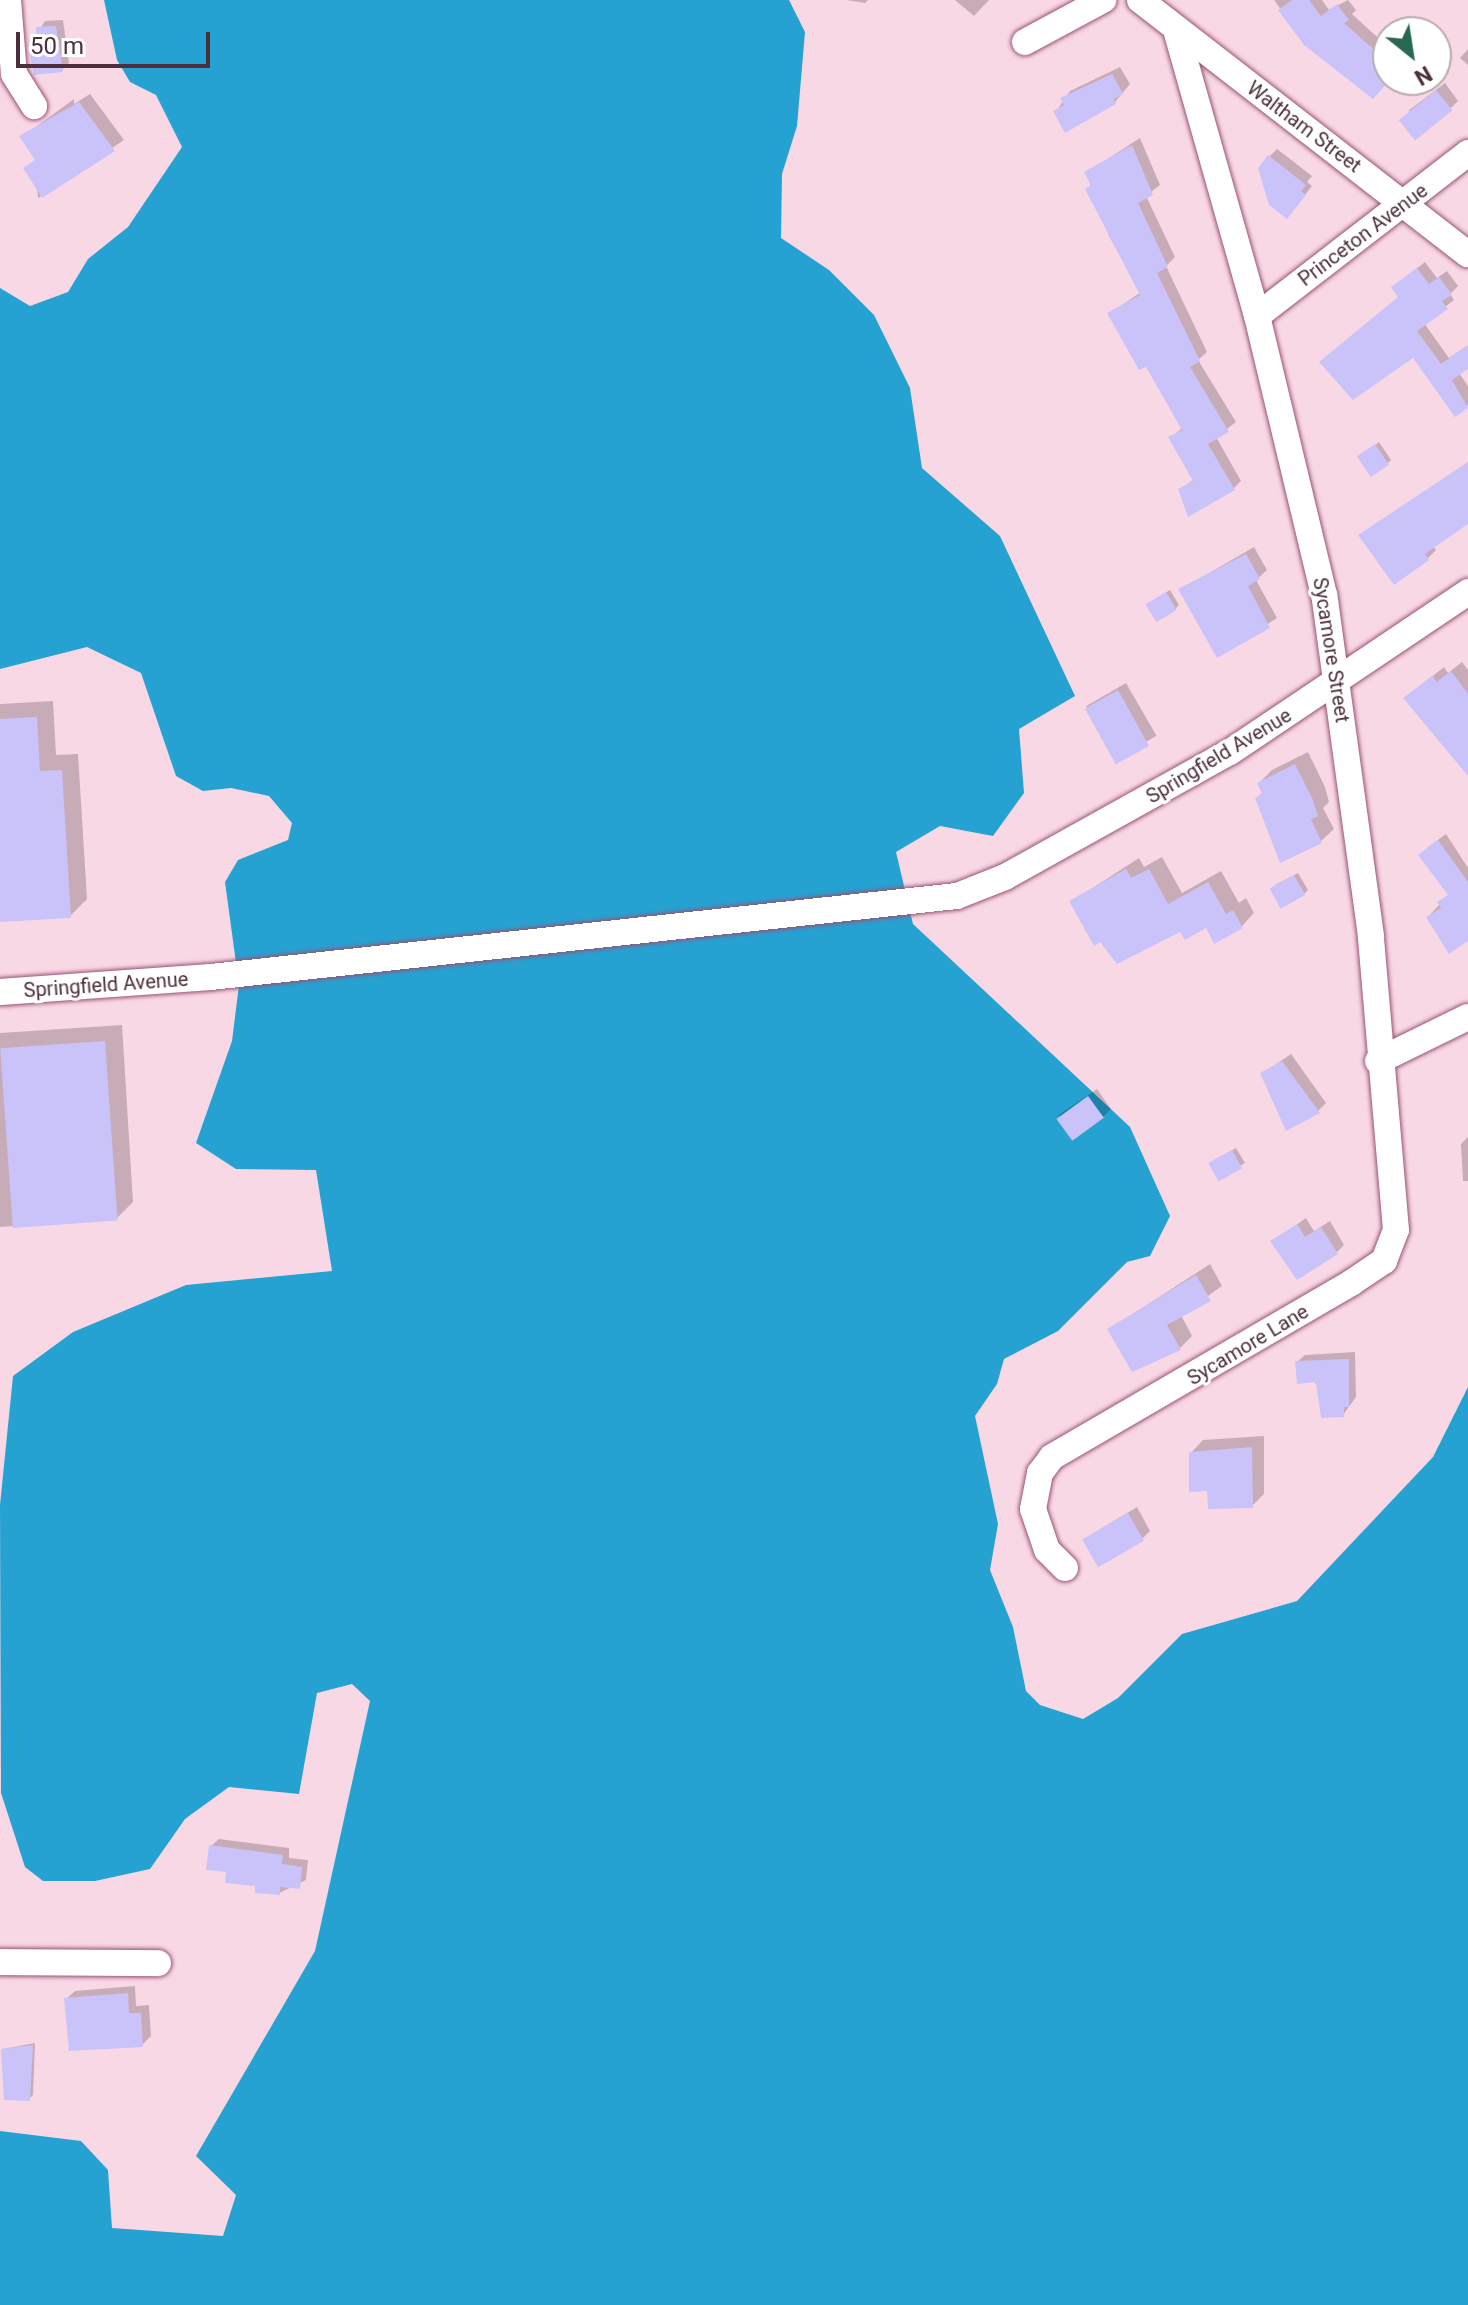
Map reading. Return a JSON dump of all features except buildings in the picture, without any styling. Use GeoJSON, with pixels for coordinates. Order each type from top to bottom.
{"type":"FeatureCollection","features":[{"type":"Feature","properties":{"kind":"street"},"geometry":{"type":"LineString","coordinates":[[8,0],[14,74],[34,106]]}},
{"type":"Feature","properties":{"kind":"street"},"geometry":{"type":"LineString","coordinates":[[1025,42],[1103,0]]}},
{"type":"Feature","properties":{"kind":"street","name":"Waltham Street"},"geometry":{"type":"LineString","coordinates":[[1140,0],[1468,254]]}},
{"type":"Feature","properties":{"kind":"street","name":"Sycamore Street"},"geometry":{"type":"LineString","coordinates":[[1176,29],[1257,316],[1324,595],[1371,936],[1378,1061],[1396,1230],[1384,1261],[1364,1274]]}},
{"type":"Feature","properties":{"kind":"street","name":"Princeton Avenue"},"geometry":{"type":"LineString","coordinates":[[1257,316],[1468,153]]}},
{"type":"Feature","properties":{"kind":"street","name":"Springfield Avenue"},"geometry":{"type":"LineString","coordinates":[[0,992],[211,977],[957,896],[987,886],[1146,801],[1337,683],[1468,592]]}},
{"type":"Feature","properties":{"kind":"street"},"geometry":{"type":"LineString","coordinates":[[1378,1061],[1468,1017]]}},
{"type":"Feature","properties":{"kind":"street","name":"Sycamore Lane"},"geometry":{"type":"LineString","coordinates":[[1065,1568],[1047,1550],[1035,1526],[1033,1509],[1040,1473],[1052,1457],[1364,1274]]}},
{"type":"Feature","properties":{"kind":"street"},"geometry":{"type":"LineString","coordinates":[[0,1962],[158,1963]]}},
{"type":"Feature","properties":{"kind":"water"},"geometry":{"type":"Polygon","coordinates":[[[104,0],[789,0],[805,32],[797,126],[782,174],[781,238],[829,270],[874,315],[910,388],[922,468],[1000,536],[1075,696],[1019,729],[1024,793],[993,836],[940,826],[896,852],[913,924],[1130,1127],[1170,1216],[1150,1256],[1127,1262],[1058,1331],[1004,1359],[997,1384],[975,1416],[998,1524],[990,1570],[1013,1627],[1026,1691],[1040,1705],[1083,1719],[1118,1698],[1182,1634],[1297,1601],[1433,1457],[1468,1387],[1468,2305],[0,2305],[0,2131],[81,2141],[108,2170],[112,2228],[223,2236],[236,2195],[196,2156],[315,1951],[370,1701],[352,1684],[317,1693],[299,1794],[229,1787],[185,1819],[150,1869],[95,1881],[43,1881],[25,1867],[1,1793],[0,1505],[13,1376],[73,1332],[186,1285],[332,1271],[316,1170],[236,1169],[196,1143],[232,1041],[239,985],[225,882],[238,860],[288,840],[292,823],[269,796],[231,788],[203,791],[176,776],[141,673],[87,647],[0,669],[0,288],[30,306],[68,292],[88,259],[128,227],[182,147],[156,95],[130,82],[117,60],[104,0]]]}}]}
